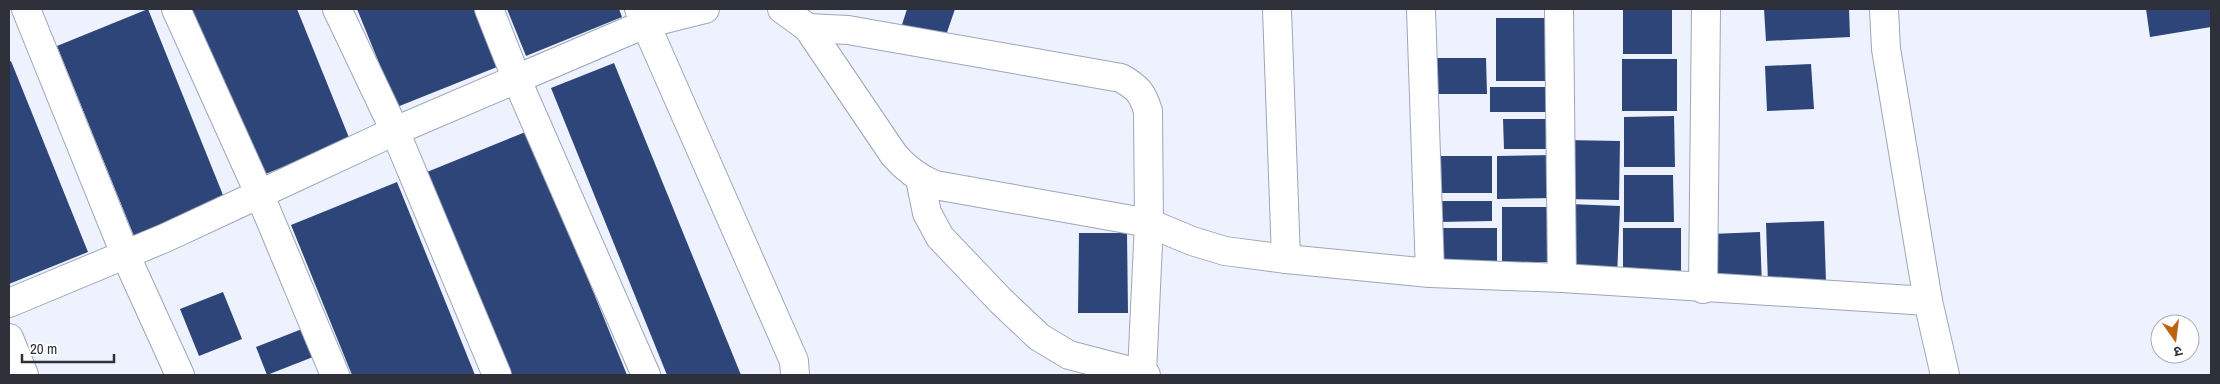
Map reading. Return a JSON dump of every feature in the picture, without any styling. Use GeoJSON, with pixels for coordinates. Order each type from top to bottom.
{"type":"FeatureCollection","features":[{"type":"Feature","properties":{"kind":"street"},"geometry":{"type":"LineString","coordinates":[[26,9],[125,254],[180,375]]}},
{"type":"Feature","properties":{"kind":"street"},"geometry":{"type":"LineString","coordinates":[[176,9],[259,194],[335,375]]}},
{"type":"Feature","properties":{"kind":"street"},"geometry":{"type":"LineString","coordinates":[[337,9],[395,131],[497,375]]}},
{"type":"Feature","properties":{"kind":"street"},"geometry":{"type":"LineString","coordinates":[[489,9],[517,80],[646,375]]}},
{"type":"Feature","properties":{"kind":"street"},"geometry":{"type":"LineString","coordinates":[[9,303],[125,254],[395,131],[517,80],[642,17],[705,9]]}},
{"type":"Feature","properties":{"kind":"street"},"geometry":{"type":"LineString","coordinates":[[782,9],[808,28],[894,155],[920,179],[935,185],[1149,223],[1192,241],[1225,251],[1286,259],[1430,273],[1562,278],[1703,289],[1928,302]]}},
{"type":"Feature","properties":{"kind":"street"},"geometry":{"type":"LineString","coordinates":[[1277,9],[1286,259]]}},
{"type":"Feature","properties":{"kind":"street"},"geometry":{"type":"LineString","coordinates":[[1421,9],[1430,273]]}},
{"type":"Feature","properties":{"kind":"street"},"geometry":{"type":"LineString","coordinates":[[1559,9],[1562,278]]}},
{"type":"Feature","properties":{"kind":"street"},"geometry":{"type":"LineString","coordinates":[[1703,289],[1706,9]]}},
{"type":"Feature","properties":{"kind":"street"},"geometry":{"type":"LineString","coordinates":[[1884,9],[1886,49],[1928,302],[1943,365]]}},
{"type":"Feature","properties":{"kind":"street"},"geometry":{"type":"LineString","coordinates":[[642,17],[794,361],[795,375]]}},
{"type":"Feature","properties":{"kind":"street"},"geometry":{"type":"LineString","coordinates":[[808,28],[848,30],[1121,78],[1135,86],[1143,96],[1148,111],[1149,223],[1144,374],[1069,355],[1039,337],[1001,301],[940,237],[927,213],[920,179]]}},
{"type":"Feature","properties":{"kind":"street"},"geometry":{"type":"LineString","coordinates":[[9,338],[24,375]]}},
{"type":"Feature","properties":{"kind":"building"},"geometry":{"type":"Polygon","coordinates":[[[148,9],[225,200],[134,236],[57,46],[148,9]]]}},
{"type":"Feature","properties":{"kind":"building"},"geometry":{"type":"Polygon","coordinates":[[[190,9],[297,9],[350,140],[258,177],[190,9]]]}},
{"type":"Feature","properties":{"kind":"building"},"geometry":{"type":"Polygon","coordinates":[[[357,9],[479,9],[502,65],[397,107],[357,9]]]}},
{"type":"Feature","properties":{"kind":"building"},"geometry":{"type":"Polygon","coordinates":[[[507,9],[619,9],[622,17],[526,56],[507,9]]]}},
{"type":"Feature","properties":{"kind":"building"},"geometry":{"type":"Polygon","coordinates":[[[907,9],[955,9],[944,41],[901,28],[907,9]]]}},
{"type":"Feature","properties":{"kind":"building"},"geometry":{"type":"Polygon","coordinates":[[[1623,9],[1672,9],[1672,54],[1623,54],[1623,9]]]}},
{"type":"Feature","properties":{"kind":"building"},"geometry":{"type":"Polygon","coordinates":[[[1764,9],[1849,9],[1850,37],[1766,41],[1764,9]]]}},
{"type":"Feature","properties":{"kind":"building"},"geometry":{"type":"Polygon","coordinates":[[[2146,9],[2211,9],[2211,27],[2150,37],[2146,9]]]}},
{"type":"Feature","properties":{"kind":"building"},"geometry":{"type":"Polygon","coordinates":[[[1496,18],[1546,18],[1546,81],[1496,81],[1496,18]]]}},
{"type":"Feature","properties":{"kind":"building"},"geometry":{"type":"Polygon","coordinates":[[[1429,58],[1486,58],[1487,94],[1429,94],[1429,58]]]}},
{"type":"Feature","properties":{"kind":"building"},"geometry":{"type":"Polygon","coordinates":[[[1622,59],[1677,59],[1677,111],[1622,111],[1622,59]]]}},
{"type":"Feature","properties":{"kind":"building"},"geometry":{"type":"Polygon","coordinates":[[[11,61],[88,252],[9,284],[9,62],[11,61]]]}},
{"type":"Feature","properties":{"kind":"building"},"geometry":{"type":"Polygon","coordinates":[[[614,63],[741,375],[667,375],[551,88],[614,63]]]}},
{"type":"Feature","properties":{"kind":"building"},"geometry":{"type":"Polygon","coordinates":[[[1811,64],[1814,109],[1767,111],[1765,66],[1811,64]]]}},
{"type":"Feature","properties":{"kind":"building"},"geometry":{"type":"Polygon","coordinates":[[[1490,87],[1550,87],[1550,112],[1490,112],[1490,87]]]}},
{"type":"Feature","properties":{"kind":"building"},"geometry":{"type":"Polygon","coordinates":[[[1674,116],[1675,167],[1624,167],[1624,117],[1674,116]]]}},
{"type":"Feature","properties":{"kind":"building"},"geometry":{"type":"Polygon","coordinates":[[[1503,119],[1553,119],[1553,149],[1504,149],[1503,119]]]}},
{"type":"Feature","properties":{"kind":"building"},"geometry":{"type":"Polygon","coordinates":[[[528,131],[627,375],[509,375],[427,172],[528,131]]]}},
{"type":"Feature","properties":{"kind":"building"},"geometry":{"type":"Polygon","coordinates":[[[1565,140],[1620,141],[1619,200],[1564,199],[1565,140]]]}},
{"type":"Feature","properties":{"kind":"building"},"geometry":{"type":"Polygon","coordinates":[[[1555,155],[1555,198],[1497,199],[1497,156],[1555,155]]]}},
{"type":"Feature","properties":{"kind":"building"},"geometry":{"type":"Polygon","coordinates":[[[1435,156],[1492,156],[1492,193],[1435,193],[1435,156]]]}},
{"type":"Feature","properties":{"kind":"building"},"geometry":{"type":"Polygon","coordinates":[[[1624,175],[1673,175],[1674,222],[1624,222],[1624,175]]]}},
{"type":"Feature","properties":{"kind":"building"},"geometry":{"type":"Polygon","coordinates":[[[397,182],[475,375],[352,375],[291,225],[397,182]]]}},
{"type":"Feature","properties":{"kind":"building"},"geometry":{"type":"Polygon","coordinates":[[[1439,201],[1492,201],[1492,221],[1439,222],[1439,201]]]}},
{"type":"Feature","properties":{"kind":"building"},"geometry":{"type":"Polygon","coordinates":[[[1569,204],[1620,206],[1617,277],[1566,275],[1569,204]]]}},
{"type":"Feature","properties":{"kind":"building"},"geometry":{"type":"Polygon","coordinates":[[[1502,207],[1557,207],[1557,262],[1502,262],[1502,207]]]}},
{"type":"Feature","properties":{"kind":"building"},"geometry":{"type":"Polygon","coordinates":[[[1824,221],[1826,282],[1768,284],[1766,223],[1824,221]]]}},
{"type":"Feature","properties":{"kind":"building"},"geometry":{"type":"Polygon","coordinates":[[[1434,228],[1497,228],[1497,261],[1434,262],[1434,228]]]}},
{"type":"Feature","properties":{"kind":"building"},"geometry":{"type":"Polygon","coordinates":[[[1623,228],[1681,228],[1681,279],[1623,279],[1623,228]]]}},
{"type":"Feature","properties":{"kind":"building"},"geometry":{"type":"Polygon","coordinates":[[[1760,232],[1762,287],[1713,289],[1711,234],[1760,232]]]}},
{"type":"Feature","properties":{"kind":"building"},"geometry":{"type":"Polygon","coordinates":[[[1079,233],[1127,233],[1128,313],[1078,313],[1079,233]]]}},
{"type":"Feature","properties":{"kind":"building"},"geometry":{"type":"Polygon","coordinates":[[[223,292],[242,339],[199,356],[180,309],[223,292]]]}},
{"type":"Feature","properties":{"kind":"building"},"geometry":{"type":"Polygon","coordinates":[[[302,329],[313,357],[267,375],[256,347],[302,329]]]}}]}
